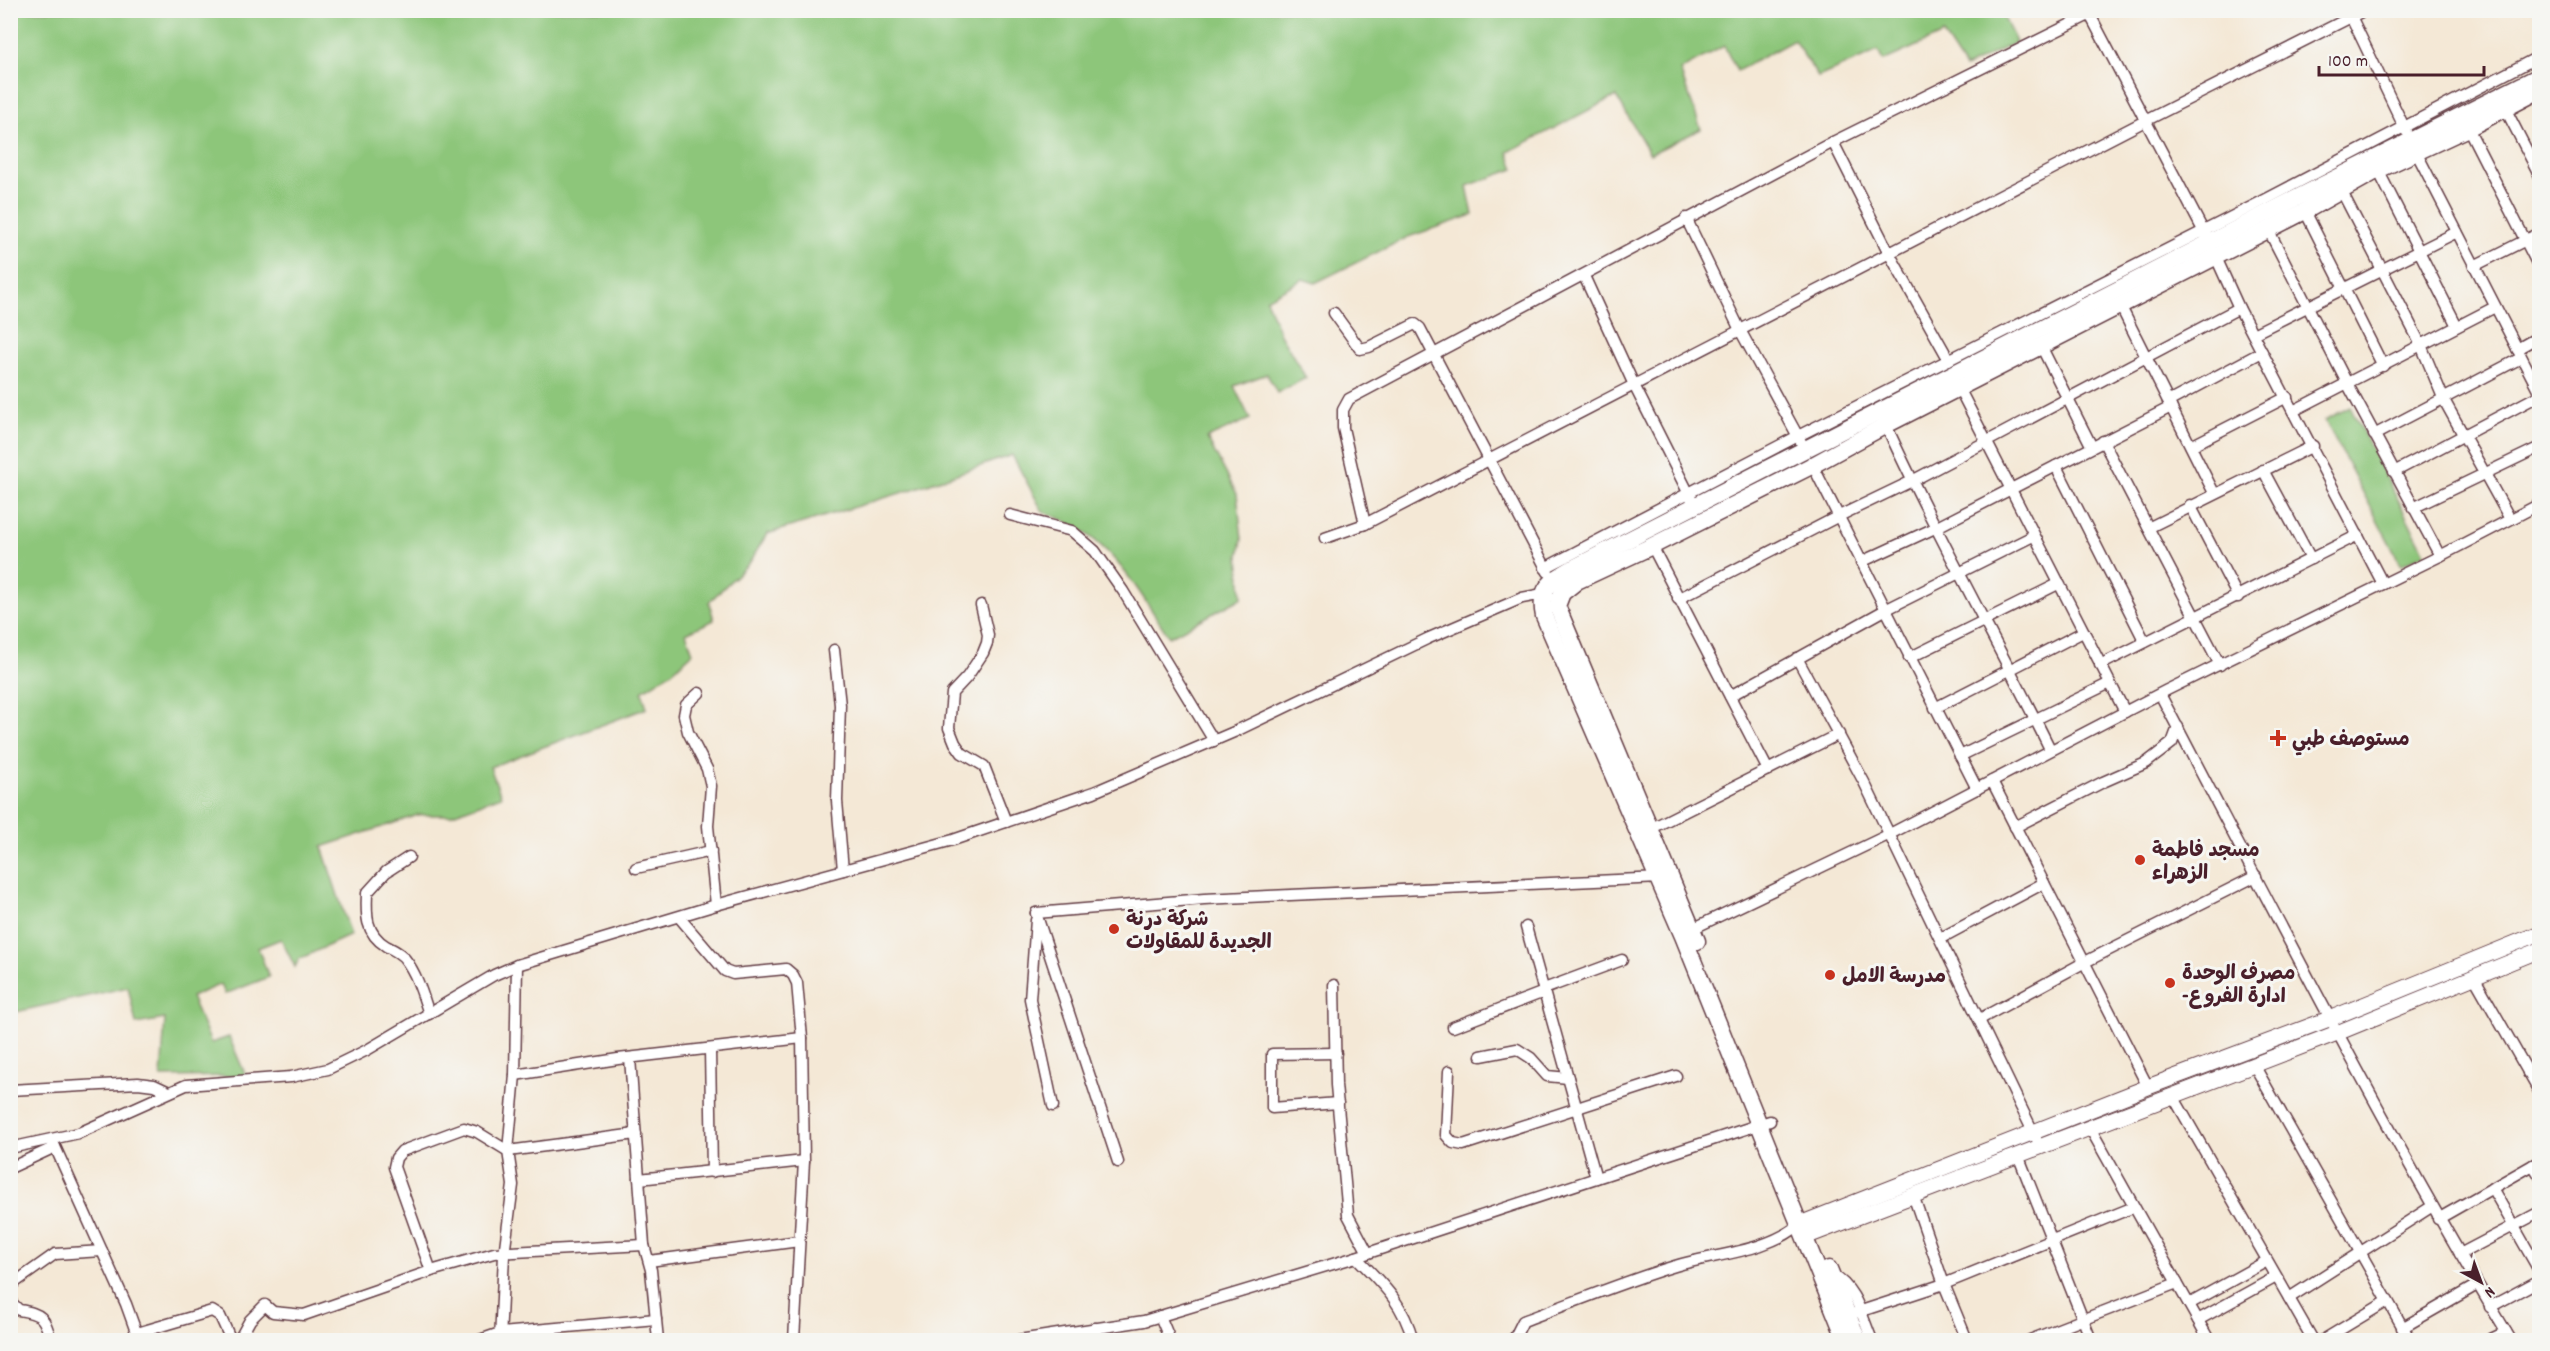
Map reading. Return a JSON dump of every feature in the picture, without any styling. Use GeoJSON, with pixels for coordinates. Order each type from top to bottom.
{"type":"FeatureCollection","features":[{"type":"Feature","properties":{"kind":"main road"},"geometry":{"type":"LineString","coordinates":[[1846,1341],[1765,1124],[1687,932],[1544,616],[1542,604],[1552,587],[1692,500],[1805,451],[2540,76]]}},
{"type":"Feature","properties":{"kind":"main road"},"geometry":{"type":"LineString","coordinates":[[1552,587],[1577,581],[1652,546],[1805,451],[1886,425],[2120,305],[2210,243],[2268,228],[2305,211],[2378,170],[2411,140],[2468,128],[2540,90]]}},
{"type":"Feature","properties":{"kind":"main road"},"geometry":{"type":"LineString","coordinates":[[1552,587],[1557,606],[1650,829],[1664,878]]}},
{"type":"Feature","properties":{"kind":"main road"},"geometry":{"type":"LineString","coordinates":[[1803,1230],[2033,1131],[2329,1019],[2540,933]]}},
{"type":"Feature","properties":{"kind":"main road"},"geometry":{"type":"LineString","coordinates":[[1803,1230],[1913,1195],[2039,1148],[2337,1034],[2540,950]]}},
{"type":"Feature","properties":{"kind":"main road"},"geometry":{"type":"LineString","coordinates":[[1803,1230],[1855,1313],[1858,1341]]}},
{"type":"Feature","properties":{"kind":"street"},"geometry":{"type":"LineString","coordinates":[[1325,538],[1365,524],[2349,14],[2365,10]]}},
{"type":"Feature","properties":{"kind":"street"},"geometry":{"type":"LineString","coordinates":[[1365,524],[1343,428],[1343,410],[1349,399],[1584,276],[1686,218],[2092,12],[2145,121],[2210,243],[2239,308],[2383,584]]}},
{"type":"Feature","properties":{"kind":"street"},"geometry":{"type":"LineString","coordinates":[[2349,14],[2540,394],[2394,472]]}},
{"type":"Feature","properties":{"kind":"street"},"geometry":{"type":"LineString","coordinates":[[2411,140],[2540,56]]}},
{"type":"Feature","properties":{"kind":"street"},"geometry":{"type":"LineString","coordinates":[[2505,108],[2540,176]]}},
{"type":"Feature","properties":{"kind":"street"},"geometry":{"type":"LineString","coordinates":[[2468,128],[2540,269]]}},
{"type":"Feature","properties":{"kind":"street"},"geometry":{"type":"LineString","coordinates":[[1833,142],[1889,253],[1949,360]]}},
{"type":"Feature","properties":{"kind":"street"},"geometry":{"type":"LineString","coordinates":[[2378,170],[2457,326]]}},
{"type":"Feature","properties":{"kind":"street"},"geometry":{"type":"LineString","coordinates":[[2341,190],[2421,345],[2444,400],[2510,519]]}},
{"type":"Feature","properties":{"kind":"street"},"geometry":{"type":"LineString","coordinates":[[2305,211],[2383,366]]}},
{"type":"Feature","properties":{"kind":"street"},"geometry":{"type":"LineString","coordinates":[[1686,218],[1740,330],[1805,451],[1977,789]]}},
{"type":"Feature","properties":{"kind":"street"},"geometry":{"type":"LineString","coordinates":[[2268,228],[2439,556]]}},
{"type":"Feature","properties":{"kind":"street"},"geometry":{"type":"LineString","coordinates":[[2253,334],[2457,232]]}},
{"type":"Feature","properties":{"kind":"street"},"geometry":{"type":"LineString","coordinates":[[2474,266],[2540,233]]}},
{"type":"Feature","properties":{"kind":"street"},"geometry":{"type":"LineString","coordinates":[[1805,451],[1949,360],[2210,243]]}},
{"type":"Feature","properties":{"kind":"street"},"geometry":{"type":"LineString","coordinates":[[1584,276],[1634,385],[1692,500]]}},
{"type":"Feature","properties":{"kind":"street"},"geometry":{"type":"LineString","coordinates":[[2120,305],[2214,493]]}},
{"type":"Feature","properties":{"kind":"street"},"geometry":{"type":"LineString","coordinates":[[2293,411],[2495,307]]}},
{"type":"Feature","properties":{"kind":"street"},"geometry":{"type":"LineString","coordinates":[[1678,599],[1912,481],[2239,308]]}},
{"type":"Feature","properties":{"kind":"street"},"geometry":{"type":"LineString","coordinates":[[10,1168],[54,1143],[186,1085],[291,1077],[328,1069],[429,1014],[494,975],[517,965],[716,905],[953,840],[1094,792],[1214,741],[1429,638],[1552,587],[1435,352],[1420,328],[1415,324],[1370,347],[1360,349],[1334,313]]}},
{"type":"Feature","properties":{"kind":"street"},"geometry":{"type":"LineString","coordinates":[[2374,435],[2444,400],[2519,353],[2540,336]]}},
{"type":"Feature","properties":{"kind":"street"},"geometry":{"type":"LineString","coordinates":[[2041,346],[2092,447]]}},
{"type":"Feature","properties":{"kind":"street"},"geometry":{"type":"LineString","coordinates":[[1861,562],[2011,490],[2170,405],[2262,352]]}},
{"type":"Feature","properties":{"kind":"street"},"geometry":{"type":"LineString","coordinates":[[1959,388],[2125,712]]}},
{"type":"Feature","properties":{"kind":"street"},"geometry":{"type":"LineString","coordinates":[[2191,447],[2286,397]]}},
{"type":"Feature","properties":{"kind":"street"},"geometry":{"type":"LineString","coordinates":[[1886,425],[1912,481],[1986,620],[2050,749]]}},
{"type":"Feature","properties":{"kind":"street"},"geometry":{"type":"LineString","coordinates":[[2103,441],[2150,526],[2220,665]]}},
{"type":"Feature","properties":{"kind":"street"},"geometry":{"type":"LineString","coordinates":[[2150,526],[2313,446]]}},
{"type":"Feature","properties":{"kind":"street"},"geometry":{"type":"LineString","coordinates":[[2413,508],[2540,447]]}},
{"type":"Feature","properties":{"kind":"street"},"geometry":{"type":"LineString","coordinates":[[2055,466],[2145,642]]}},
{"type":"Feature","properties":{"kind":"street"},"geometry":{"type":"LineString","coordinates":[[2263,470],[2311,559]]}},
{"type":"Feature","properties":{"kind":"street"},"geometry":{"type":"LineString","coordinates":[[1687,932],[1888,835],[2050,749],[2540,504]]}},
{"type":"Feature","properties":{"kind":"street"},"geometry":{"type":"LineString","coordinates":[[2190,506],[2238,597]]}},
{"type":"Feature","properties":{"kind":"street"},"geometry":{"type":"LineString","coordinates":[[1010,515],[1072,531],[1095,551],[1123,591],[1214,741]]}},
{"type":"Feature","properties":{"kind":"street"},"geometry":{"type":"LineString","coordinates":[[2100,665],[2358,535]]}},
{"type":"Feature","properties":{"kind":"street"},"geometry":{"type":"LineString","coordinates":[[1730,696],[1885,610],[2033,536]]}},
{"type":"Feature","properties":{"kind":"street"},"geometry":{"type":"LineString","coordinates":[[1652,546],[1768,770]]}},
{"type":"Feature","properties":{"kind":"street"},"geometry":{"type":"LineString","coordinates":[[1909,658],[2058,584]]}},
{"type":"Feature","properties":{"kind":"street"},"geometry":{"type":"LineString","coordinates":[[981,605],[988,635],[987,643],[967,677],[952,693],[949,728],[962,753],[984,766],[1006,822]]}},
{"type":"Feature","properties":{"kind":"street"},"geometry":{"type":"LineString","coordinates":[[1935,708],[2083,632]]}},
{"type":"Feature","properties":{"kind":"street"},"geometry":{"type":"LineString","coordinates":[[834,650],[840,705],[837,801],[843,870]]}},
{"type":"Feature","properties":{"kind":"street"},"geometry":{"type":"LineString","coordinates":[[1797,658],[1839,734],[1941,938],[2039,1148]]}},
{"type":"Feature","properties":{"kind":"street"},"geometry":{"type":"LineString","coordinates":[[1960,756],[2110,683]]}},
{"type":"Feature","properties":{"kind":"street"},"geometry":{"type":"LineString","coordinates":[[699,693],[686,705],[684,715],[688,732],[707,769],[711,786],[708,826],[716,905]]}},
{"type":"Feature","properties":{"kind":"street"},"geometry":{"type":"LineString","coordinates":[[2160,694],[2337,1034],[2431,1207],[2508,1336],[2489,1341]]}},
{"type":"Feature","properties":{"kind":"street"},"geometry":{"type":"LineString","coordinates":[[2015,827],[2103,782],[2146,763],[2172,743],[2178,727]]}},
{"type":"Feature","properties":{"kind":"street"},"geometry":{"type":"LineString","coordinates":[[1650,829],[1839,734]]}},
{"type":"Feature","properties":{"kind":"street"},"geometry":{"type":"LineString","coordinates":[[1992,781],[2148,1087]]}},
{"type":"Feature","properties":{"kind":"street"},"geometry":{"type":"LineString","coordinates":[[636,868],[711,851]]}},
{"type":"Feature","properties":{"kind":"street"},"geometry":{"type":"LineString","coordinates":[[409,857],[386,872],[367,892],[366,915],[370,931],[382,943],[404,957],[421,989],[429,1014]]}},
{"type":"Feature","properties":{"kind":"street"},"geometry":{"type":"LineString","coordinates":[[1980,1019],[2256,876]]}},
{"type":"Feature","properties":{"kind":"street"},"geometry":{"type":"LineString","coordinates":[[1036,913],[1204,899],[1664,878]]}},
{"type":"Feature","properties":{"kind":"street"},"geometry":{"type":"LineString","coordinates":[[1941,938],[2044,883]]}},
{"type":"Feature","properties":{"kind":"street"},"geometry":{"type":"LineString","coordinates":[[1036,913],[1030,999],[1053,1106]]}},
{"type":"Feature","properties":{"kind":"street"},"geometry":{"type":"LineString","coordinates":[[1036,913],[1118,1162]]}},
{"type":"Feature","properties":{"kind":"street"},"geometry":{"type":"LineString","coordinates":[[679,917],[725,971],[733,974],[786,969],[793,975],[796,983],[802,1038],[804,1161],[794,1341]]}},
{"type":"Feature","properties":{"kind":"street"},"geometry":{"type":"LineString","coordinates":[[1526,927],[1596,1179]]}},
{"type":"Feature","properties":{"kind":"street"},"geometry":{"type":"LineString","coordinates":[[1453,1027],[1622,960]]}},
{"type":"Feature","properties":{"kind":"street"},"geometry":{"type":"LineString","coordinates":[[500,1337],[505,1251],[513,1185],[508,1151],[515,1075],[517,965]]}},
{"type":"Feature","properties":{"kind":"street"},"geometry":{"type":"LineString","coordinates":[[2474,977],[2540,1094]]}},
{"type":"Feature","properties":{"kind":"street"},"geometry":{"type":"LineString","coordinates":[[1334,985],[1338,1103],[1348,1215],[1368,1253]]}},
{"type":"Feature","properties":{"kind":"street"},"geometry":{"type":"LineString","coordinates":[[515,1075],[630,1058],[802,1038]]}},
{"type":"Feature","properties":{"kind":"street"},"geometry":{"type":"LineString","coordinates":[[710,1049],[712,1172]]}},
{"type":"Feature","properties":{"kind":"street"},"geometry":{"type":"LineString","coordinates":[[1481,1056],[1517,1049],[1531,1058],[1547,1076],[1568,1078]]}},
{"type":"Feature","properties":{"kind":"street"},"geometry":{"type":"LineString","coordinates":[[1336,1053],[1272,1054],[1272,1108],[1338,1103]]}},
{"type":"Feature","properties":{"kind":"street"},"geometry":{"type":"LineString","coordinates":[[630,1058],[644,1245],[649,1261],[658,1341]]}},
{"type":"Feature","properties":{"kind":"street"},"geometry":{"type":"LineString","coordinates":[[2254,1065],[2410,1341]]}},
{"type":"Feature","properties":{"kind":"street"},"geometry":{"type":"LineString","coordinates":[[2528,1073],[2540,1066]]}},
{"type":"Feature","properties":{"kind":"street"},"geometry":{"type":"LineString","coordinates":[[1449,1071],[1446,1135],[1453,1143],[1463,1145],[1676,1076]]}},
{"type":"Feature","properties":{"kind":"street"},"geometry":{"type":"LineString","coordinates":[[10,1090],[138,1083],[154,1085],[169,1092]]}},
{"type":"Feature","properties":{"kind":"street"},"geometry":{"type":"LineString","coordinates":[[2173,1096],[2313,1341]]}},
{"type":"Feature","properties":{"kind":"street"},"geometry":{"type":"LineString","coordinates":[[1019,1341],[1144,1321],[1356,1257],[1765,1124]]}},
{"type":"Feature","properties":{"kind":"street"},"geometry":{"type":"LineString","coordinates":[[431,1271],[394,1167],[396,1158],[402,1151],[464,1128],[477,1132],[508,1151],[636,1134]]}},
{"type":"Feature","properties":{"kind":"street"},"geometry":{"type":"LineString","coordinates":[[2090,1128],[2209,1341]]}},
{"type":"Feature","properties":{"kind":"street"},"geometry":{"type":"LineString","coordinates":[[10,1149],[54,1143]]}},
{"type":"Feature","properties":{"kind":"street"},"geometry":{"type":"LineString","coordinates":[[54,1143],[126,1304],[138,1337],[212,1311],[220,1316],[231,1341]]}},
{"type":"Feature","properties":{"kind":"street"},"geometry":{"type":"LineString","coordinates":[[2019,1155],[2091,1341]]}},
{"type":"Feature","properties":{"kind":"street"},"geometry":{"type":"LineString","coordinates":[[639,1179],[804,1161]]}},
{"type":"Feature","properties":{"kind":"street"},"geometry":{"type":"LineString","coordinates":[[2438,1219],[2536,1163],[2540,1176]]}},
{"type":"Feature","properties":{"kind":"street"},"geometry":{"type":"LineString","coordinates":[[2492,1188],[2540,1272]]}},
{"type":"Feature","properties":{"kind":"street"},"geometry":{"type":"LineString","coordinates":[[1913,1195],[1967,1341]]}},
{"type":"Feature","properties":{"kind":"street"},"geometry":{"type":"LineString","coordinates":[[1872,1341],[1855,1313],[1944,1284],[2134,1207]]}},
{"type":"Feature","properties":{"kind":"street"},"geometry":{"type":"LineString","coordinates":[[2289,1298],[2431,1207]]}},
{"type":"Feature","properties":{"kind":"street"},"geometry":{"type":"LineString","coordinates":[[2460,1254],[2540,1212]]}},
{"type":"Feature","properties":{"kind":"street"},"geometry":{"type":"LineString","coordinates":[[1513,1340],[1523,1321],[1675,1265],[1718,1257],[1803,1230]]}},
{"type":"Feature","properties":{"kind":"street"},"geometry":{"type":"LineString","coordinates":[[649,1261],[799,1241]]}},
{"type":"Feature","properties":{"kind":"street"},"geometry":{"type":"LineString","coordinates":[[239,1341],[249,1320],[265,1305],[273,1312],[304,1315],[478,1256],[505,1251],[644,1245]]}},
{"type":"Feature","properties":{"kind":"street"},"geometry":{"type":"LineString","coordinates":[[10,1286],[55,1254],[102,1251]]}},
{"type":"Feature","properties":{"kind":"street"},"geometry":{"type":"LineString","coordinates":[[1356,1257],[1394,1296],[1405,1316],[1413,1341]]}},
{"type":"Feature","properties":{"kind":"street"},"geometry":{"type":"LineString","coordinates":[[2189,1304],[2267,1261]]}},
{"type":"Feature","properties":{"kind":"street"},"geometry":{"type":"LineString","coordinates":[[2198,1320],[2276,1277]]}},
{"type":"Feature","properties":{"kind":"street"},"geometry":{"type":"LineString","coordinates":[[2490,1307],[2540,1280]]}},
{"type":"Feature","properties":{"kind":"street"},"geometry":{"type":"LineString","coordinates":[[2030,1341],[2176,1283]]}},
{"type":"Feature","properties":{"kind":"street"},"geometry":{"type":"LineString","coordinates":[[2402,1328],[2477,1285]]}},
{"type":"Feature","properties":{"kind":"street"},"geometry":{"type":"LineString","coordinates":[[10,1301],[19,1310],[41,1316],[51,1341]]}},
{"type":"Feature","properties":{"kind":"street"},"geometry":{"type":"LineString","coordinates":[[2324,1341],[2386,1302]]}},
{"type":"Feature","properties":{"kind":"street"},"geometry":{"type":"LineString","coordinates":[[1160,1316],[1170,1341]]}},
{"type":"Feature","properties":{"kind":"street"},"geometry":{"type":"LineString","coordinates":[[480,1341],[656,1319]]}},
{"type":"Feature","properties":{"kind":"street"},"geometry":{"type":"LineString","coordinates":[[1095,1328],[1097,1341]]}},
{"type":"Feature","properties":{"kind":"green space"},"geometry":{"type":"Polygon","coordinates":[[[2000,10],[2016,42],[1965,68],[1943,34],[1883,61],[1878,51],[1818,77],[1794,40],[1737,71],[1724,46],[1680,70],[1701,129],[1650,154],[1616,96],[1508,152],[1514,169],[1467,186],[1473,215],[1408,237],[1315,283],[1303,279],[1266,299],[1280,334],[1306,378],[1277,393],[1267,374],[1234,386],[1250,419],[1207,438],[1237,494],[1242,539],[1239,556],[1242,598],[1169,637],[1131,579],[1102,546],[1065,521],[1043,512],[1012,455],[910,490],[767,534],[750,562],[709,602],[714,620],[686,633],[693,653],[672,672],[642,691],[647,708],[490,767],[501,796],[450,815],[418,815],[322,847],[351,935],[299,959],[295,967],[281,939],[258,948],[269,977],[225,994],[221,984],[191,997],[211,1043],[229,1037],[246,1076],[161,1077],[165,1019],[136,1024],[128,987],[11,1013],[10,11],[2000,10]]]}},
{"type":"Feature","properties":{"kind":"green space"},"geometry":{"type":"Polygon","coordinates":[[[2350,407],[2425,553],[2401,565],[2325,420],[2350,407]]]}},
{"type":"Feature","properties":{"kind":"place","name":"مستوصف طبي"},"geometry":{"type":"Point","coordinates":[2278,738]}},
{"type":"Feature","properties":{"kind":"place","name":"مسجد فاطمة الزهراء"},"geometry":{"type":"Point","coordinates":[2140,860]}},
{"type":"Feature","properties":{"kind":"place","name":"شركة درنة الجديدة للمقاولات"},"geometry":{"type":"Point","coordinates":[1114,929]}},
{"type":"Feature","properties":{"kind":"place","name":"مدرسة الامل"},"geometry":{"type":"Point","coordinates":[1830,975]}},
{"type":"Feature","properties":{"kind":"place","name":"مصرف الوحدة -ادارة الفروع"},"geometry":{"type":"Point","coordinates":[2170,983]}}]}
